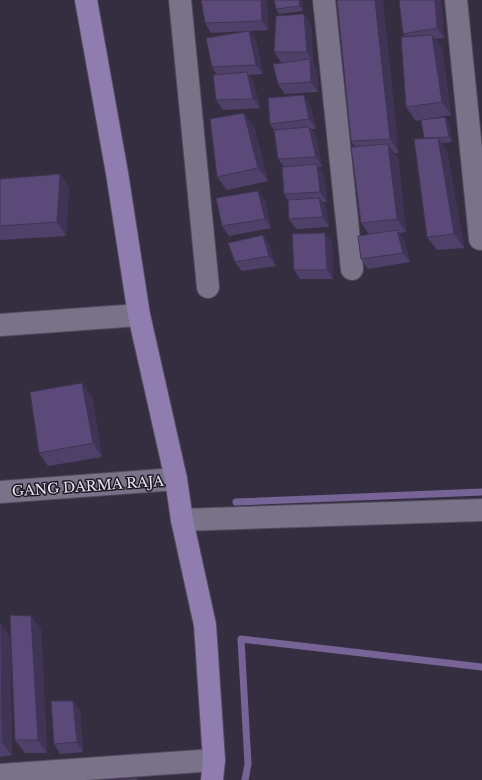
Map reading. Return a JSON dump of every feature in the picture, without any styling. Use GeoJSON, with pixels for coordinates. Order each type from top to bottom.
{"type":"FeatureCollection","features":[{"type":"Feature","properties":{"kind":"main road"},"geometry":{"type":"LineString","coordinates":[[86,0],[118,173],[139,315],[176,479],[182,520],[205,625],[212,770]]}},
{"type":"Feature","properties":{"kind":"street"},"geometry":{"type":"LineString","coordinates":[[180,0],[208,287]]}},
{"type":"Feature","properties":{"kind":"street"},"geometry":{"type":"LineString","coordinates":[[324,0],[352,269]]}},
{"type":"Feature","properties":{"kind":"street"},"geometry":{"type":"LineString","coordinates":[[456,0],[480,239]]}},
{"type":"Feature","properties":{"kind":"street"},"geometry":{"type":"LineString","coordinates":[[0,325],[139,315]]}},
{"type":"Feature","properties":{"kind":"street","name":"GANG DARMA RAJA"},"geometry":{"type":"LineString","coordinates":[[0,492],[176,479]]}},
{"type":"Feature","properties":{"kind":"street"},"geometry":{"type":"LineString","coordinates":[[182,520],[482,510]]}},
{"type":"Feature","properties":{"kind":"street"},"geometry":{"type":"LineString","coordinates":[[0,775],[212,770]]}},
{"type":"Feature","properties":{"kind":"building"},"geometry":{"type":"Polygon","coordinates":[[[201,0],[261,0],[262,21],[205,23],[201,0]]]}},
{"type":"Feature","properties":{"kind":"building"},"geometry":{"type":"Polygon","coordinates":[[[274,0],[299,0],[300,6],[276,9],[274,0]]]}},
{"type":"Feature","properties":{"kind":"building"},"geometry":{"type":"Polygon","coordinates":[[[337,0],[375,0],[390,139],[351,141],[337,0]]]}},
{"type":"Feature","properties":{"kind":"building"},"geometry":{"type":"Polygon","coordinates":[[[399,0],[435,0],[437,28],[403,34],[399,0]]]}},
{"type":"Feature","properties":{"kind":"building"},"geometry":{"type":"Polygon","coordinates":[[[304,14],[307,52],[274,52],[276,16],[304,14]]]}},
{"type":"Feature","properties":{"kind":"building"},"geometry":{"type":"Polygon","coordinates":[[[249,31],[256,65],[212,67],[206,38],[249,31]]]}},
{"type":"Feature","properties":{"kind":"building"},"geometry":{"type":"Polygon","coordinates":[[[432,35],[442,102],[406,107],[401,37],[432,35]]]}},
{"type":"Feature","properties":{"kind":"building"},"geometry":{"type":"Polygon","coordinates":[[[310,59],[311,82],[278,84],[273,64],[310,59]]]}},
{"type":"Feature","properties":{"kind":"building"},"geometry":{"type":"Polygon","coordinates":[[[247,72],[253,99],[216,100],[213,75],[247,72]]]}},
{"type":"Feature","properties":{"kind":"building"},"geometry":{"type":"Polygon","coordinates":[[[304,95],[309,119],[270,124],[268,98],[304,95]]]}},
{"type":"Feature","properties":{"kind":"building"},"geometry":{"type":"Polygon","coordinates":[[[244,113],[258,168],[217,177],[210,119],[244,113]]]}},
{"type":"Feature","properties":{"kind":"building"},"geometry":{"type":"Polygon","coordinates":[[[445,117],[449,137],[424,138],[421,120],[445,117]]]}},
{"type":"Feature","properties":{"kind":"building"},"geometry":{"type":"Polygon","coordinates":[[[309,127],[316,157],[278,159],[274,130],[309,127]]]}},
{"type":"Feature","properties":{"kind":"building"},"geometry":{"type":"Polygon","coordinates":[[[438,138],[454,234],[427,237],[414,139],[438,138]]]}},
{"type":"Feature","properties":{"kind":"building"},"geometry":{"type":"Polygon","coordinates":[[[388,144],[397,219],[361,223],[351,147],[388,144]]]}},
{"type":"Feature","properties":{"kind":"building"},"geometry":{"type":"Polygon","coordinates":[[[317,164],[320,192],[284,194],[282,167],[317,164]]]}},
{"type":"Feature","properties":{"kind":"building"},"geometry":{"type":"Polygon","coordinates":[[[60,174],[57,222],[0,226],[0,179],[60,174]]]}},
{"type":"Feature","properties":{"kind":"building"},"geometry":{"type":"Polygon","coordinates":[[[258,191],[265,219],[222,226],[216,198],[258,191]]]}},
{"type":"Feature","properties":{"kind":"building"},"geometry":{"type":"Polygon","coordinates":[[[319,198],[323,217],[289,219],[288,200],[319,198]]]}},
{"type":"Feature","properties":{"kind":"building"},"geometry":{"type":"Polygon","coordinates":[[[397,230],[403,253],[361,259],[358,236],[397,230]]]}},
{"type":"Feature","properties":{"kind":"building"},"geometry":{"type":"Polygon","coordinates":[[[325,233],[327,270],[294,270],[292,234],[325,233]]]}},
{"type":"Feature","properties":{"kind":"building"},"geometry":{"type":"Polygon","coordinates":[[[263,235],[269,256],[235,262],[228,243],[263,235]]]}},
{"type":"Feature","properties":{"kind":"building"},"geometry":{"type":"Polygon","coordinates":[[[82,383],[93,443],[39,453],[30,392],[82,383]]]}},
{"type":"Feature","properties":{"kind":"building"},"geometry":{"type":"Polygon","coordinates":[[[10,615],[31,616],[38,740],[15,740],[10,615]]]}},
{"type":"Feature","properties":{"kind":"building"},"geometry":{"type":"Polygon","coordinates":[[[1,624],[2,742],[0,742],[1,624]]]}},
{"type":"Feature","properties":{"kind":"building"},"geometry":{"type":"Polygon","coordinates":[[[51,701],[73,701],[77,742],[54,744],[51,701]]]}},
{"type":"Feature","properties":{"kind":"building"},"geometry":{"type":"Polygon","coordinates":[[[137,778],[137,780],[106,780],[137,778]]]}},
{"type":"Feature","properties":{"kind":"waterway"},"geometry":{"type":"LineString","coordinates":[[236,502],[482,492]]}},
{"type":"Feature","properties":{"kind":"waterway"},"geometry":{"type":"LineString","coordinates":[[245,780],[248,764],[241,639],[482,667]]}}]}
